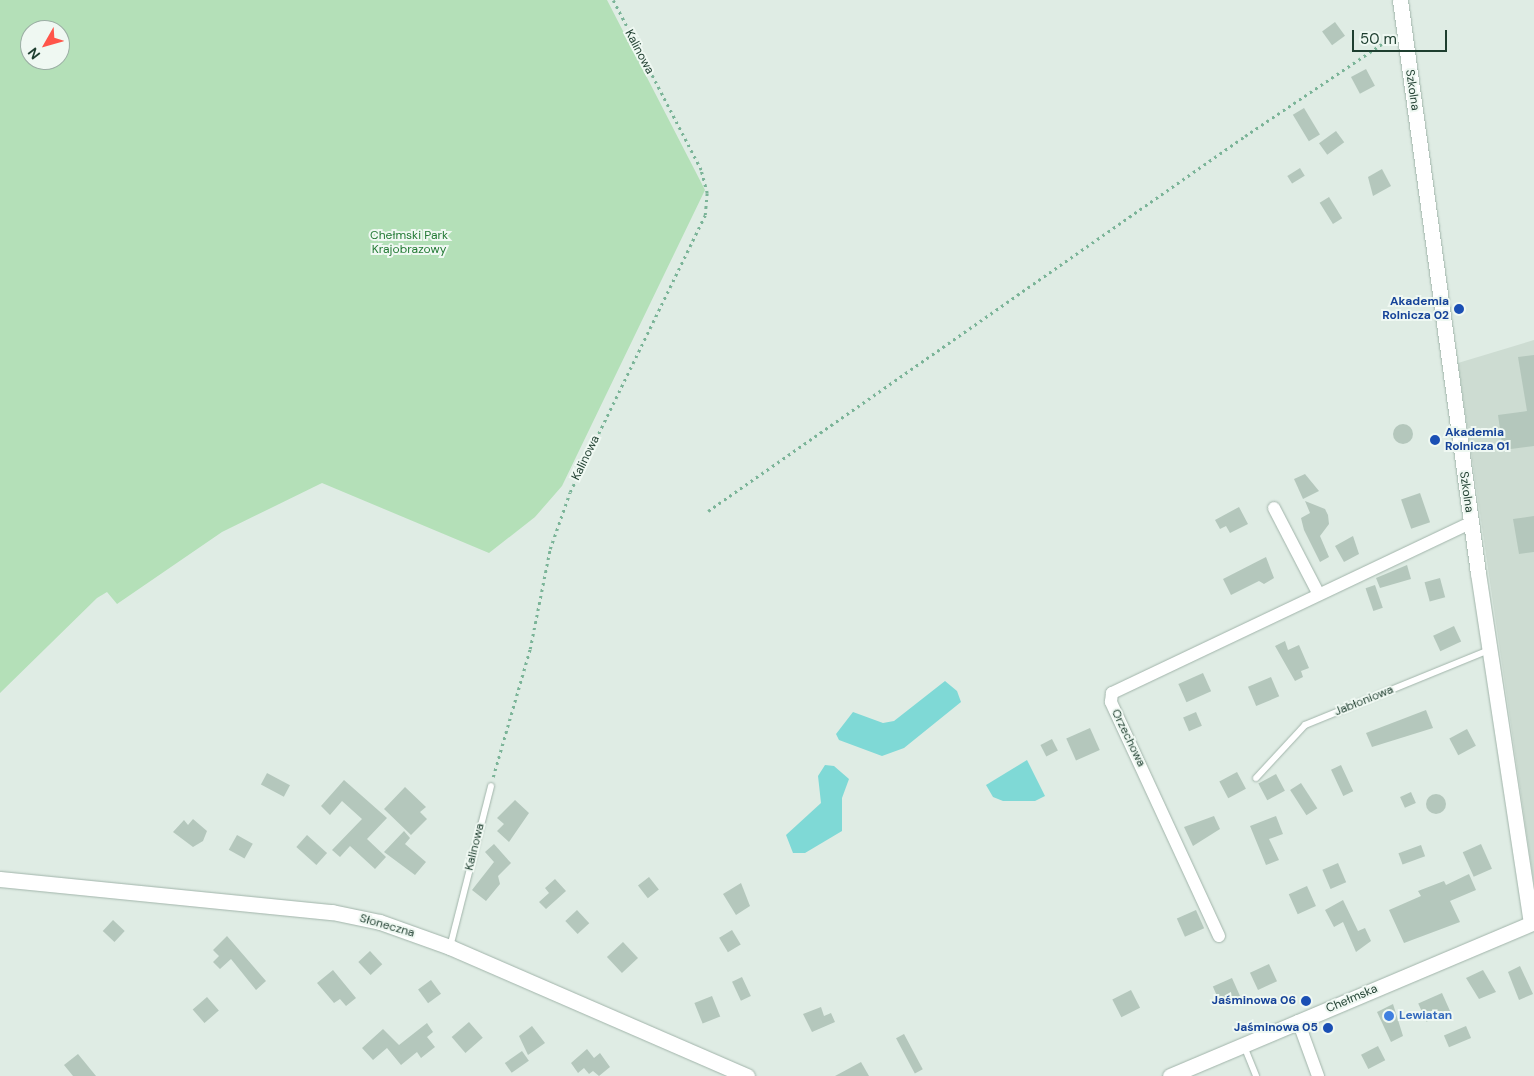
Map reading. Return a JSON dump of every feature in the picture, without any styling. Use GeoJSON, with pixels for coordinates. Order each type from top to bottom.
{"type":"FeatureCollection","features":[{"type":"Feature","properties":{"kind":"main road","name":"Szkolna"},"geometry":{"type":"LineString","coordinates":[[1400,0],[1470,523],[1533,922]]}},
{"type":"Feature","properties":{"kind":"main road","name":"Słoneczna"},"geometry":{"type":"LineString","coordinates":[[0,879],[332,912],[380,922],[450,947],[746,1076]]}},
{"type":"Feature","properties":{"kind":"main road","name":"Chełmska"},"geometry":{"type":"LineString","coordinates":[[1170,1076],[1533,922]]}},
{"type":"Feature","properties":{"kind":"street"},"geometry":{"type":"LineString","coordinates":[[1274,508],[1318,593]]}},
{"type":"Feature","properties":{"kind":"street","name":"Orzechowa"},"geometry":{"type":"LineString","coordinates":[[1219,936],[1111,702],[1112,693],[1318,593],[1470,523]]}},
{"type":"Feature","properties":{"kind":"street"},"geometry":{"type":"LineString","coordinates":[[1298,1022],[1318,1076]]}},
{"type":"Feature","properties":{"kind":"lane","name":"Jabłoniowa"},"geometry":{"type":"LineString","coordinates":[[1256,778],[1304,725],[1490,650]]}},
{"type":"Feature","properties":{"kind":"lane","name":"Kalinowa"},"geometry":{"type":"LineString","coordinates":[[450,947],[491,786]]}},
{"type":"Feature","properties":{"kind":"lane"},"geometry":{"type":"LineString","coordinates":[[1243,1045],[1256,1076]]}},
{"type":"Feature","properties":{"kind":"path","name":"Kalinowa"},"geometry":{"type":"LineString","coordinates":[[491,786],[530,649],[550,548],[570,492],[705,214],[707,193],[701,170],[613,0]]}},
{"type":"Feature","properties":{"kind":"path"},"geometry":{"type":"LineString","coordinates":[[708,510],[1245,136],[1388,39],[1405,35]]}},
{"type":"Feature","properties":{"kind":"shaded area"},"geometry":{"type":"Polygon","coordinates":[[[1534,340],[1534,884],[1458,363],[1534,340]]]}},
{"type":"Feature","properties":{"kind":"green space","name":"Chełmski Park Krajobrazowy"},"geometry":{"type":"Polygon","coordinates":[[[0,0],[607,0],[705,190],[562,486],[535,517],[489,553],[322,483],[222,532],[117,604],[107,592],[97,598],[0,693],[0,0]]]}},
{"type":"Feature","properties":{"kind":"water"},"geometry":{"type":"Polygon","coordinates":[[[945,681],[957,691],[961,702],[904,748],[882,756],[839,740],[836,734],[853,712],[883,723],[894,721],[945,681]]]}},
{"type":"Feature","properties":{"kind":"water"},"geometry":{"type":"Polygon","coordinates":[[[1027,760],[1045,796],[1035,801],[1003,801],[993,797],[986,785],[1027,760]]]}},
{"type":"Feature","properties":{"kind":"water"},"geometry":{"type":"Polygon","coordinates":[[[825,765],[834,766],[849,779],[842,798],[842,831],[805,853],[793,853],[786,835],[821,803],[818,776],[825,765]]]}},
{"type":"Feature","properties":{"kind":"building"},"geometry":{"type":"Polygon","coordinates":[[[1335,22],[1345,36],[1332,45],[1322,31],[1335,22]]]}},
{"type":"Feature","properties":{"kind":"building"},"geometry":{"type":"Polygon","coordinates":[[[1366,69],[1375,86],[1360,94],[1351,77],[1366,69]]]}},
{"type":"Feature","properties":{"kind":"building"},"geometry":{"type":"Polygon","coordinates":[[[1304,108],[1320,135],[1309,141],[1293,115],[1304,108]]]}},
{"type":"Feature","properties":{"kind":"building"},"geometry":{"type":"Polygon","coordinates":[[[1336,131],[1344,142],[1327,155],[1319,143],[1336,131]]]}},
{"type":"Feature","properties":{"kind":"building"},"geometry":{"type":"Polygon","coordinates":[[[1300,168],[1305,176],[1292,184],[1287,176],[1300,168]]]}},
{"type":"Feature","properties":{"kind":"building"},"geometry":{"type":"Polygon","coordinates":[[[1382,169],[1391,186],[1373,196],[1368,177],[1382,169]]]}},
{"type":"Feature","properties":{"kind":"building"},"geometry":{"type":"Polygon","coordinates":[[[1329,197],[1342,218],[1333,224],[1320,203],[1329,197]]]}},
{"type":"Feature","properties":{"kind":"building"},"geometry":{"type":"Polygon","coordinates":[[[1534,355],[1534,446],[1503,450],[1498,415],[1527,411],[1518,357],[1534,355]]]}},
{"type":"Feature","properties":{"kind":"building"},"geometry":{"type":"Polygon","coordinates":[[[1403,424],[1410,427],[1413,434],[1410,441],[1403,444],[1396,441],[1393,434],[1396,427],[1403,424]]]}},
{"type":"Feature","properties":{"kind":"building"},"geometry":{"type":"Polygon","coordinates":[[[1305,474],[1319,491],[1303,499],[1294,479],[1305,474]]]}},
{"type":"Feature","properties":{"kind":"building"},"geometry":{"type":"Polygon","coordinates":[[[1420,493],[1430,522],[1411,529],[1401,500],[1420,493]]]}},
{"type":"Feature","properties":{"kind":"building"},"geometry":{"type":"Polygon","coordinates":[[[1305,501],[1325,509],[1328,515],[1329,524],[1320,536],[1329,557],[1320,562],[1304,530],[1301,518],[1310,513],[1305,501]]]}},
{"type":"Feature","properties":{"kind":"building"},"geometry":{"type":"Polygon","coordinates":[[[1239,507],[1248,524],[1230,533],[1226,526],[1220,529],[1215,520],[1239,507]]]}},
{"type":"Feature","properties":{"kind":"building"},"geometry":{"type":"Polygon","coordinates":[[[1534,516],[1534,552],[1519,554],[1513,519],[1534,516]]]}},
{"type":"Feature","properties":{"kind":"building"},"geometry":{"type":"Polygon","coordinates":[[[1353,536],[1359,554],[1344,562],[1335,546],[1353,536]]]}},
{"type":"Feature","properties":{"kind":"building"},"geometry":{"type":"Polygon","coordinates":[[[1266,557],[1274,578],[1264,584],[1259,581],[1231,595],[1223,579],[1266,557]]]}},
{"type":"Feature","properties":{"kind":"building"},"geometry":{"type":"Polygon","coordinates":[[[1407,565],[1411,579],[1380,588],[1376,578],[1407,565]]]}},
{"type":"Feature","properties":{"kind":"building"},"geometry":{"type":"Polygon","coordinates":[[[1440,578],[1445,597],[1430,601],[1425,582],[1440,578]]]}},
{"type":"Feature","properties":{"kind":"building"},"geometry":{"type":"Polygon","coordinates":[[[1375,585],[1383,608],[1373,611],[1366,588],[1375,585]]]}},
{"type":"Feature","properties":{"kind":"building"},"geometry":{"type":"Polygon","coordinates":[[[1454,626],[1461,641],[1440,651],[1433,636],[1454,626]]]}},
{"type":"Feature","properties":{"kind":"building"},"geometry":{"type":"Polygon","coordinates":[[[1285,641],[1288,650],[1299,645],[1309,668],[1301,671],[1303,677],[1295,681],[1275,646],[1285,641]]]}},
{"type":"Feature","properties":{"kind":"building"},"geometry":{"type":"Polygon","coordinates":[[[1203,673],[1211,691],[1186,702],[1178,684],[1203,673]]]}},
{"type":"Feature","properties":{"kind":"building"},"geometry":{"type":"Polygon","coordinates":[[[1271,677],[1279,696],[1256,706],[1248,687],[1271,677]]]}},
{"type":"Feature","properties":{"kind":"building"},"geometry":{"type":"Polygon","coordinates":[[[1426,710],[1433,728],[1372,747],[1366,733],[1426,710]]]}},
{"type":"Feature","properties":{"kind":"building"},"geometry":{"type":"Polygon","coordinates":[[[1196,712],[1202,726],[1189,731],[1183,717],[1196,712]]]}},
{"type":"Feature","properties":{"kind":"building"},"geometry":{"type":"Polygon","coordinates":[[[1090,728],[1100,750],[1076,761],[1066,739],[1090,728]]]}},
{"type":"Feature","properties":{"kind":"building"},"geometry":{"type":"Polygon","coordinates":[[[1467,729],[1476,746],[1458,755],[1449,738],[1467,729]]]}},
{"type":"Feature","properties":{"kind":"building"},"geometry":{"type":"Polygon","coordinates":[[[1052,739],[1058,751],[1046,756],[1040,745],[1052,739]]]}},
{"type":"Feature","properties":{"kind":"building"},"geometry":{"type":"Polygon","coordinates":[[[1341,765],[1353,791],[1343,796],[1331,770],[1341,765]]]}},
{"type":"Feature","properties":{"kind":"building"},"geometry":{"type":"Polygon","coordinates":[[[1237,772],[1246,789],[1228,798],[1219,781],[1237,772]]]}},
{"type":"Feature","properties":{"kind":"building"},"geometry":{"type":"Polygon","coordinates":[[[267,773],[290,785],[284,797],[261,784],[267,773]]]}},
{"type":"Feature","properties":{"kind":"building"},"geometry":{"type":"Polygon","coordinates":[[[1276,774],[1285,791],[1267,800],[1258,783],[1276,774]]]}},
{"type":"Feature","properties":{"kind":"building"},"geometry":{"type":"Polygon","coordinates":[[[344,780],[387,818],[367,839],[386,857],[375,869],[350,846],[340,857],[332,850],[362,819],[342,801],[330,815],[321,806],[344,780]]]}},
{"type":"Feature","properties":{"kind":"building"},"geometry":{"type":"Polygon","coordinates":[[[1301,783],[1317,808],[1306,815],[1290,790],[1301,783]]]}},
{"type":"Feature","properties":{"kind":"building"},"geometry":{"type":"Polygon","coordinates":[[[405,787],[426,807],[420,812],[427,819],[411,835],[384,809],[405,787]]]}},
{"type":"Feature","properties":{"kind":"building"},"geometry":{"type":"Polygon","coordinates":[[[1411,792],[1416,803],[1405,808],[1400,797],[1411,792]]]}},
{"type":"Feature","properties":{"kind":"building"},"geometry":{"type":"Polygon","coordinates":[[[1432,794],[1440,794],[1446,800],[1446,808],[1440,814],[1432,814],[1426,808],[1426,800],[1432,794]]]}},
{"type":"Feature","properties":{"kind":"building"},"geometry":{"type":"Polygon","coordinates":[[[515,800],[529,813],[509,842],[497,831],[504,824],[497,818],[515,800]]]}},
{"type":"Feature","properties":{"kind":"building"},"geometry":{"type":"Polygon","coordinates":[[[1214,816],[1220,829],[1193,846],[1184,827],[1214,816]]]}},
{"type":"Feature","properties":{"kind":"building"},"geometry":{"type":"Polygon","coordinates":[[[1276,816],[1283,834],[1269,839],[1279,860],[1266,865],[1250,826],[1276,816]]]}},
{"type":"Feature","properties":{"kind":"building"},"geometry":{"type":"Polygon","coordinates":[[[193,819],[207,831],[203,841],[193,847],[173,832],[184,820],[188,825],[193,819]]]}},
{"type":"Feature","properties":{"kind":"building"},"geometry":{"type":"Polygon","coordinates":[[[404,831],[410,838],[405,844],[426,862],[415,875],[384,852],[404,831]]]}},
{"type":"Feature","properties":{"kind":"building"},"geometry":{"type":"Polygon","coordinates":[[[237,835],[253,844],[245,859],[229,850],[237,835]]]}},
{"type":"Feature","properties":{"kind":"building"},"geometry":{"type":"Polygon","coordinates":[[[307,835],[327,853],[316,865],[296,847],[307,835]]]}},
{"type":"Feature","properties":{"kind":"building"},"geometry":{"type":"Polygon","coordinates":[[[494,844],[511,863],[498,876],[500,884],[486,901],[472,890],[494,862],[485,852],[494,844]]]}},
{"type":"Feature","properties":{"kind":"building"},"geometry":{"type":"Polygon","coordinates":[[[1481,844],[1492,869],[1474,877],[1463,852],[1481,844]]]}},
{"type":"Feature","properties":{"kind":"building"},"geometry":{"type":"Polygon","coordinates":[[[1421,845],[1425,856],[1403,864],[1398,853],[1421,845]]]}},
{"type":"Feature","properties":{"kind":"building"},"geometry":{"type":"Polygon","coordinates":[[[1338,863],[1346,882],[1331,889],[1322,870],[1338,863]]]}},
{"type":"Feature","properties":{"kind":"building"},"geometry":{"type":"Polygon","coordinates":[[[1469,874],[1476,890],[1450,901],[1460,922],[1404,943],[1389,910],[1421,896],[1418,891],[1444,881],[1446,885],[1469,874]]]}},
{"type":"Feature","properties":{"kind":"building"},"geometry":{"type":"Polygon","coordinates":[[[649,877],[659,890],[648,898],[638,886],[649,877]]]}},
{"type":"Feature","properties":{"kind":"building"},"geometry":{"type":"Polygon","coordinates":[[[555,879],[566,891],[546,909],[539,902],[549,893],[545,888],[555,879]]]}},
{"type":"Feature","properties":{"kind":"building"},"geometry":{"type":"Polygon","coordinates":[[[741,883],[750,906],[736,915],[723,894],[741,883]]]}},
{"type":"Feature","properties":{"kind":"building"},"geometry":{"type":"Polygon","coordinates":[[[1307,886],[1316,906],[1298,914],[1289,894],[1307,886]]]}},
{"type":"Feature","properties":{"kind":"building"},"geometry":{"type":"Polygon","coordinates":[[[1343,900],[1358,931],[1365,928],[1371,941],[1356,952],[1343,922],[1334,927],[1325,910],[1343,900]]]}},
{"type":"Feature","properties":{"kind":"building"},"geometry":{"type":"Polygon","coordinates":[[[577,910],[589,923],[578,934],[565,921],[577,910]]]}},
{"type":"Feature","properties":{"kind":"building"},"geometry":{"type":"Polygon","coordinates":[[[1196,910],[1204,928],[1185,937],[1177,919],[1196,910]]]}},
{"type":"Feature","properties":{"kind":"building"},"geometry":{"type":"Polygon","coordinates":[[[113,920],[125,931],[114,942],[103,931],[113,920]]]}},
{"type":"Feature","properties":{"kind":"building"},"geometry":{"type":"Polygon","coordinates":[[[732,930],[741,945],[728,952],[719,938],[732,930]]]}},
{"type":"Feature","properties":{"kind":"building"},"geometry":{"type":"Polygon","coordinates":[[[227,936],[266,981],[256,990],[231,959],[220,969],[213,962],[219,956],[213,950],[227,936]]]}},
{"type":"Feature","properties":{"kind":"building"},"geometry":{"type":"Polygon","coordinates":[[[623,942],[638,958],[622,973],[607,957],[623,942]]]}},
{"type":"Feature","properties":{"kind":"building"},"geometry":{"type":"Polygon","coordinates":[[[370,951],[382,964],[371,975],[358,962],[370,951]]]}},
{"type":"Feature","properties":{"kind":"building"},"geometry":{"type":"Polygon","coordinates":[[[1269,964],[1277,981],[1258,990],[1250,973],[1269,964]]]}},
{"type":"Feature","properties":{"kind":"building"},"geometry":{"type":"Polygon","coordinates":[[[1520,966],[1533,994],[1519,1000],[1508,972],[1520,966]]]}},
{"type":"Feature","properties":{"kind":"building"},"geometry":{"type":"Polygon","coordinates":[[[333,970],[356,998],[346,1006],[340,999],[334,1003],[317,983],[333,970]]]}},
{"type":"Feature","properties":{"kind":"building"},"geometry":{"type":"Polygon","coordinates":[[[1483,970],[1496,992],[1479,999],[1466,978],[1483,970]]]}},
{"type":"Feature","properties":{"kind":"building"},"geometry":{"type":"Polygon","coordinates":[[[742,977],[751,996],[741,1001],[732,982],[742,977]]]}},
{"type":"Feature","properties":{"kind":"building"},"geometry":{"type":"Polygon","coordinates":[[[1232,978],[1240,996],[1221,1005],[1213,987],[1232,978]]]}},
{"type":"Feature","properties":{"kind":"building"},"geometry":{"type":"Polygon","coordinates":[[[431,980],[441,994],[428,1003],[418,989],[431,980]]]}},
{"type":"Feature","properties":{"kind":"building"},"geometry":{"type":"Polygon","coordinates":[[[1131,990],[1140,1008],[1121,1017],[1112,1000],[1131,990]]]}},
{"type":"Feature","properties":{"kind":"building"},"geometry":{"type":"Polygon","coordinates":[[[1442,993],[1450,1011],[1426,1022],[1418,1004],[1442,993]]]}},
{"type":"Feature","properties":{"kind":"building"},"geometry":{"type":"Polygon","coordinates":[[[712,996],[720,1016],[703,1024],[694,1003],[712,996]]]}},
{"type":"Feature","properties":{"kind":"building"},"geometry":{"type":"Polygon","coordinates":[[[207,997],[219,1011],[204,1023],[193,1009],[207,997]]]}},
{"type":"Feature","properties":{"kind":"building"},"geometry":{"type":"Polygon","coordinates":[[[1393,1004],[1403,1036],[1391,1042],[1377,1012],[1393,1004]]]}},
{"type":"Feature","properties":{"kind":"building"},"geometry":{"type":"Polygon","coordinates":[[[821,1007],[824,1016],[831,1013],[835,1022],[812,1032],[803,1014],[821,1007]]]}},
{"type":"Feature","properties":{"kind":"building"},"geometry":{"type":"Polygon","coordinates":[[[469,1022],[483,1038],[465,1053],[452,1037],[469,1022]]]}},
{"type":"Feature","properties":{"kind":"building"},"geometry":{"type":"Polygon","coordinates":[[[427,1023],[433,1032],[427,1037],[435,1047],[421,1058],[417,1052],[401,1065],[387,1048],[373,1060],[362,1048],[383,1029],[399,1045],[427,1023]]]}},
{"type":"Feature","properties":{"kind":"building"},"geometry":{"type":"Polygon","coordinates":[[[532,1026],[545,1043],[528,1055],[519,1036],[532,1026]]]}},
{"type":"Feature","properties":{"kind":"building"},"geometry":{"type":"Polygon","coordinates":[[[1466,1026],[1471,1038],[1449,1047],[1444,1035],[1466,1026]]]}},
{"type":"Feature","properties":{"kind":"building"},"geometry":{"type":"Polygon","coordinates":[[[904,1034],[923,1069],[915,1074],[896,1038],[904,1034]]]}},
{"type":"Feature","properties":{"kind":"building"},"geometry":{"type":"Polygon","coordinates":[[[1378,1046],[1385,1060],[1368,1069],[1361,1055],[1378,1046]]]}},
{"type":"Feature","properties":{"kind":"building"},"geometry":{"type":"Polygon","coordinates":[[[587,1049],[594,1058],[600,1053],[610,1067],[599,1076],[593,1071],[589,1074],[584,1068],[578,1073],[571,1063],[587,1049]]]}},
{"type":"Feature","properties":{"kind":"building"},"geometry":{"type":"Polygon","coordinates":[[[522,1051],[529,1061],[512,1073],[505,1063],[522,1051]]]}},
{"type":"Feature","properties":{"kind":"building"},"geometry":{"type":"Polygon","coordinates":[[[78,1054],[96,1076],[73,1076],[64,1065],[78,1054]]]}},
{"type":"Feature","properties":{"kind":"building"},"geometry":{"type":"Polygon","coordinates":[[[861,1062],[869,1076],[835,1076],[861,1062]]]}},
{"type":"Feature","properties":{"kind":"place","name":"Akademia Rolnicza 02"},"geometry":{"type":"Point","coordinates":[1459,309]}},
{"type":"Feature","properties":{"kind":"place","name":"Akademia Rolnicza 01"},"geometry":{"type":"Point","coordinates":[1435,440]}},
{"type":"Feature","properties":{"kind":"place","name":"Jaśminowa 06"},"geometry":{"type":"Point","coordinates":[1306,1001]}},
{"type":"Feature","properties":{"kind":"place","name":"Lewiatan"},"geometry":{"type":"Point","coordinates":[1389,1016]}},
{"type":"Feature","properties":{"kind":"place","name":"Jaśminowa 05"},"geometry":{"type":"Point","coordinates":[1328,1028]}}]}
